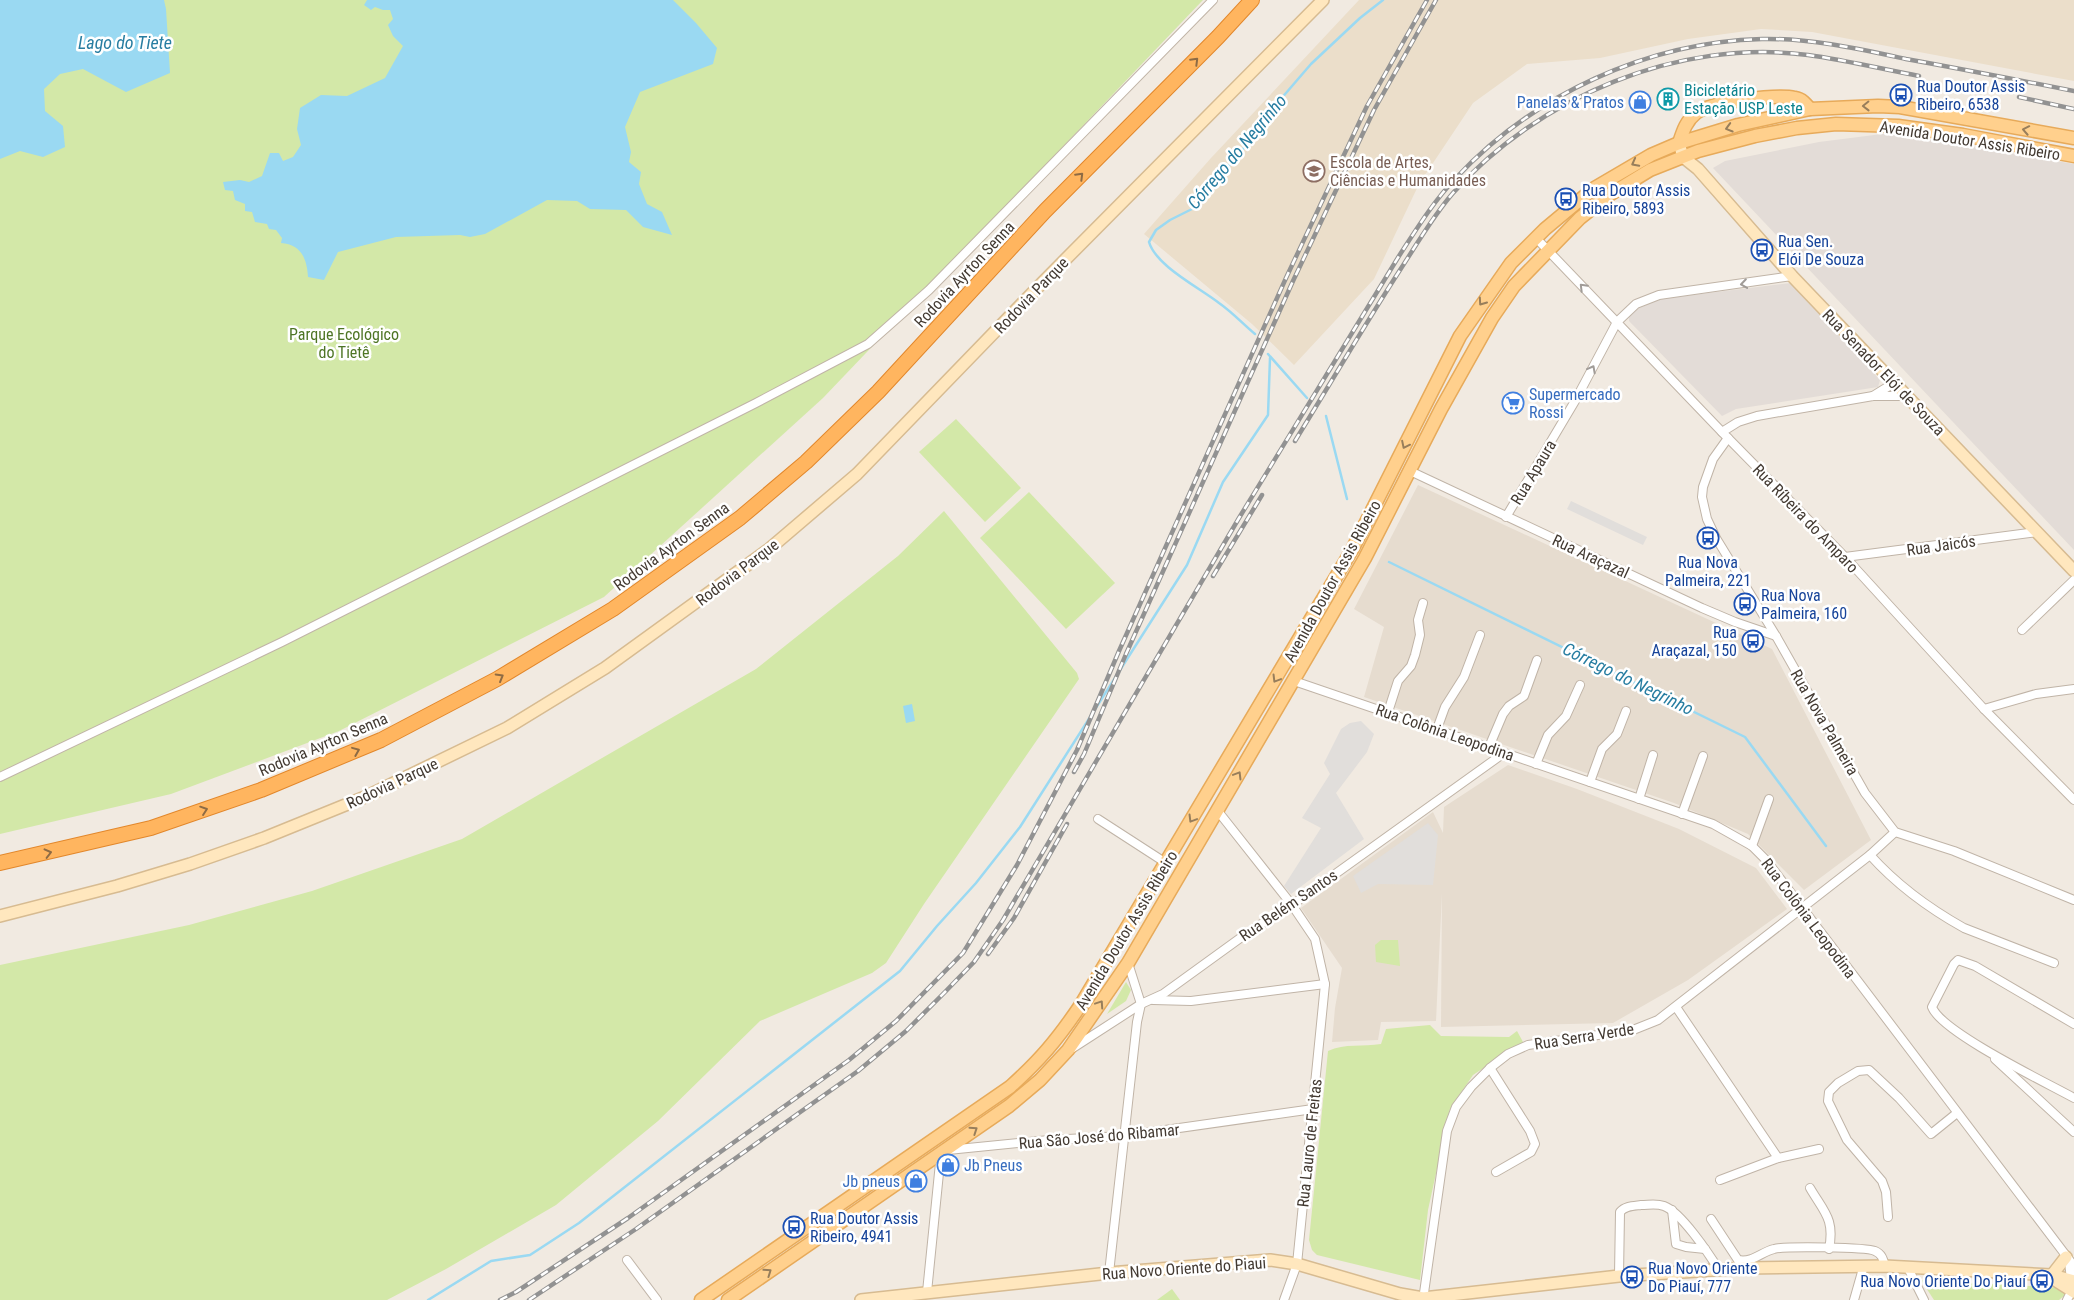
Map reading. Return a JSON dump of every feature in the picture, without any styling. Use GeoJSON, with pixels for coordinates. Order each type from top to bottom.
{"type":"FeatureCollection","features":[{"type":"Feature","properties":{"kind":"highway","name":"Rodovia Ayrton Senna"},"geometry":{"type":"LineString","coordinates":[[0,863],[151,828],[261,790],[372,744],[497,679],[613,609],[740,518],[806,462],[878,392],[1045,210],[1218,37],[1252,0]]}},
{"type":"Feature","properties":{"kind":"highway","name":"Rodovia Ayrton Senna"},"geometry":{"type":"LineString","coordinates":[[1218,37],[1261,0]]}},
{"type":"Feature","properties":{"kind":"main road"},"geometry":{"type":"LineString","coordinates":[[1680,143],[1683,129],[1687,122],[1707,106],[1777,97],[1794,97],[1810,109],[1806,120],[1798,128]]}},
{"type":"Feature","properties":{"kind":"main road","name":"Avenida Doutor Assis Ribeiro"},"geometry":{"type":"LineString","coordinates":[[701,1300],[1002,1092],[1038,1062],[1057,1041],[1166,863],[1352,550],[1460,336],[1511,263],[1536,238],[1592,189],[1651,155],[1680,143],[1738,125],[1810,109],[1900,107],[2074,138]]}},
{"type":"Feature","properties":{"kind":"main road","name":"Avenida Doutor Assis Ribeiro"},"geometry":{"type":"LineString","coordinates":[[734,1298],[1009,1106],[1040,1080],[1068,1050],[1128,963],[1294,681],[1365,558],[1441,409],[1492,318],[1514,286],[1580,218],[1609,196],[1650,170],[1698,151],[1755,136],[1798,128],[1836,124],[1898,126],[1963,135],[2074,156]]}},
{"type":"Feature","properties":{"kind":"street"},"geometry":{"type":"LineString","coordinates":[[0,777],[282,642],[747,408],[868,344],[929,290],[1213,0]]}},
{"type":"Feature","properties":{"kind":"street","name":"Rodovia Parque"},"geometry":{"type":"LineString","coordinates":[[0,916],[117,886],[190,864],[264,838],[356,800],[507,728],[605,668],[768,550],[857,474],[1042,282],[1324,0]]}},
{"type":"Feature","properties":{"kind":"street"},"geometry":{"type":"LineString","coordinates":[[1680,143],[1683,157]]}},
{"type":"Feature","properties":{"kind":"street"},"geometry":{"type":"LineString","coordinates":[[1698,151],[1698,169]]}},
{"type":"Feature","properties":{"kind":"street","name":"Rua Senador Elói de Souza"},"geometry":{"type":"LineString","coordinates":[[1683,157],[1698,169],[1792,276],[2074,571]]}},
{"type":"Feature","properties":{"kind":"street","name":"Rua Ríbeira do Amparo"},"geometry":{"type":"LineString","coordinates":[[1536,238],[1845,557],[1984,709],[2074,800]]}},
{"type":"Feature","properties":{"kind":"street","name":"Rua Apaura"},"geometry":{"type":"LineString","coordinates":[[1506,517],[1575,401],[1617,322],[1636,304],[1654,296],[1792,276]]}},
{"type":"Feature","properties":{"kind":"street"},"geometry":{"type":"LineString","coordinates":[[1874,396],[1894,383]]}},
{"type":"Feature","properties":{"kind":"street"},"geometry":{"type":"LineString","coordinates":[[1725,435],[1738,422],[1752,417],[1874,396],[1906,396]]}},
{"type":"Feature","properties":{"kind":"street","name":"Rua Nova Palmeira"},"geometry":{"type":"LineString","coordinates":[[1725,435],[1706,472],[1703,487],[1704,507],[1716,538],[1776,636],[1865,793],[1895,832]]}},
{"type":"Feature","properties":{"kind":"street","name":"Rua Araçazal"},"geometry":{"type":"LineString","coordinates":[[1410,471],[1702,608],[1734,622],[1776,636]]}},
{"type":"Feature","properties":{"kind":"street","name":"Rua Jaicós"},"geometry":{"type":"LineString","coordinates":[[1845,557],[2037,532]]}},
{"type":"Feature","properties":{"kind":"street"},"geometry":{"type":"LineString","coordinates":[[2022,630],[2074,580]]}},
{"type":"Feature","properties":{"kind":"street"},"geometry":{"type":"LineString","coordinates":[[1388,712],[1398,681],[1410,666],[1415,655],[1420,635],[1418,620],[1423,603]]}},
{"type":"Feature","properties":{"kind":"street"},"geometry":{"type":"LineString","coordinates":[[1437,729],[1445,707],[1464,677],[1480,635]]}},
{"type":"Feature","properties":{"kind":"street"},"geometry":{"type":"LineString","coordinates":[[1489,748],[1503,714],[1509,706],[1524,696],[1537,660]]}},
{"type":"Feature","properties":{"kind":"street","name":"Rua Colônia Leopodina"},"geometry":{"type":"LineString","coordinates":[[1294,681],[1713,824],[1752,846],[1766,860],[2074,1266]]}},
{"type":"Feature","properties":{"kind":"street"},"geometry":{"type":"LineString","coordinates":[[1536,764],[1548,735],[1566,716],[1580,685]]}},
{"type":"Feature","properties":{"kind":"street"},"geometry":{"type":"LineString","coordinates":[[1984,709],[2036,694],[2074,688]]}},
{"type":"Feature","properties":{"kind":"street"},"geometry":{"type":"LineString","coordinates":[[1590,782],[1602,749],[1616,734],[1626,711]]}},
{"type":"Feature","properties":{"kind":"street","name":"Rua Belém Santos"},"geometry":{"type":"LineString","coordinates":[[1068,1050],[1141,1004],[1163,994],[1250,931],[1292,905],[1504,753]]}},
{"type":"Feature","properties":{"kind":"street"},"geometry":{"type":"LineString","coordinates":[[1638,798],[1654,755]]}},
{"type":"Feature","properties":{"kind":"street"},"geometry":{"type":"LineString","coordinates":[[1682,814],[1703,756]]}},
{"type":"Feature","properties":{"kind":"street"},"geometry":{"type":"LineString","coordinates":[[1752,846],[1769,799]]}},
{"type":"Feature","properties":{"kind":"street","name":"Rua Lauro de Freitas"},"geometry":{"type":"LineString","coordinates":[[1217,810],[1292,905],[1315,939],[1325,984],[1297,1264],[1284,1300]]}},
{"type":"Feature","properties":{"kind":"street"},"geometry":{"type":"LineString","coordinates":[[1098,819],[1166,863]]}},
{"type":"Feature","properties":{"kind":"street"},"geometry":{"type":"LineString","coordinates":[[1895,832],[1954,851],[2074,900]]}},
{"type":"Feature","properties":{"kind":"street","name":"Rua Serra Verde"},"geometry":{"type":"LineString","coordinates":[[1423,1299],[1447,1131],[1456,1107],[1471,1087],[1490,1068],[1508,1054],[1528,1045],[1633,1030],[1658,1020],[1870,855],[1895,832]]}},
{"type":"Feature","properties":{"kind":"street"},"geometry":{"type":"LineString","coordinates":[[1870,855],[1882,868],[1950,920],[1964,928],[2054,963]]}},
{"type":"Feature","properties":{"kind":"street"},"geometry":{"type":"LineString","coordinates":[[2074,1024],[1966,962],[1955,961],[1933,1003],[1934,1013],[1942,1021],[1986,1051],[2074,1098]]}},
{"type":"Feature","properties":{"kind":"street"},"geometry":{"type":"LineString","coordinates":[[1109,1273],[1123,1136],[1137,1022],[1141,1004],[1128,963]]}},
{"type":"Feature","properties":{"kind":"street"},"geometry":{"type":"LineString","coordinates":[[1151,1000],[1191,1001],[1325,984]]}},
{"type":"Feature","properties":{"kind":"street"},"geometry":{"type":"LineString","coordinates":[[1676,1007],[1778,1158]]}},
{"type":"Feature","properties":{"kind":"street"},"geometry":{"type":"LineString","coordinates":[[1986,1051],[2074,1132]]}},
{"type":"Feature","properties":{"kind":"street"},"geometry":{"type":"LineString","coordinates":[[1490,1068],[1530,1131],[1535,1144],[1531,1152],[1496,1172]]}},
{"type":"Feature","properties":{"kind":"street"},"geometry":{"type":"LineString","coordinates":[[1888,1217],[1886,1192],[1882,1181],[1847,1140],[1828,1101],[1829,1092],[1838,1083],[1858,1071],[1869,1070],[1893,1092],[1931,1134],[1957,1113]]}},
{"type":"Feature","properties":{"kind":"street","name":"Rua São José do Ribamar"},"geometry":{"type":"LineString","coordinates":[[942,1151],[1049,1140],[1123,1136],[1313,1109]]}},
{"type":"Feature","properties":{"kind":"street"},"geometry":{"type":"LineString","coordinates":[[1720,1180],[1778,1158],[1819,1149]]}},
{"type":"Feature","properties":{"kind":"street"},"geometry":{"type":"LineString","coordinates":[[927,1292],[942,1151]]}},
{"type":"Feature","properties":{"kind":"street"},"geometry":{"type":"LineString","coordinates":[[1810,1188],[1832,1224],[1829,1249]]}},
{"type":"Feature","properties":{"kind":"street"},"geometry":{"type":"LineString","coordinates":[[1619,1276],[1620,1212],[1622,1208],[1656,1204],[1672,1210],[1706,1249],[1719,1270]]}},
{"type":"Feature","properties":{"kind":"street"},"geometry":{"type":"LineString","coordinates":[[1672,1210],[1676,1244],[1706,1249]]}},
{"type":"Feature","properties":{"kind":"street"},"geometry":{"type":"LineString","coordinates":[[1711,1219],[1738,1260],[1749,1260],[1774,1249],[1829,1249],[1875,1251],[1880,1254],[1886,1266]]}},
{"type":"Feature","properties":{"kind":"street"},"geometry":{"type":"LineString","coordinates":[[2047,1275],[2067,1258]]}},
{"type":"Feature","properties":{"kind":"street","name":"Rua Colônia Leopodina"},"geometry":{"type":"LineString","coordinates":[[2067,1258],[2072,1289]]}},
{"type":"Feature","properties":{"kind":"street"},"geometry":{"type":"LineString","coordinates":[[627,1260],[657,1300]]}},
{"type":"Feature","properties":{"kind":"street","name":"Rua Novo Oriente do Piaui"},"geometry":{"type":"LineString","coordinates":[[861,1300],[1109,1273],[1270,1260],[1297,1264],[1423,1299],[1619,1276],[1719,1270],[1864,1266],[2047,1275],[2072,1289]]}},
{"type":"Feature","properties":{"kind":"street"},"geometry":{"type":"LineString","coordinates":[[1854,1300],[1864,1266]]}},
{"type":"Feature","properties":{"kind":"street"},"geometry":{"type":"LineString","coordinates":[[1908,1268],[1924,1300]]}},
{"type":"Feature","properties":{"kind":"shaded area","name":"Escola de Artes, Ciências e Humanidades"},"geometry":{"type":"Polygon","coordinates":[[[1359,0],[2074,0],[2074,81],[1812,32],[1761,29],[1688,39],[1600,58],[1527,64],[1473,103],[1419,184],[1374,279],[1294,365],[1252,324],[1144,234],[1211,158],[1359,0]]]}},
{"type":"Feature","properties":{"kind":"shaded area"},"geometry":{"type":"Polygon","coordinates":[[[1890,133],[2074,164],[2074,550],[1713,168],[1725,161],[1819,142],[1890,133]]]}},
{"type":"Feature","properties":{"kind":"shaded area"},"geometry":{"type":"Polygon","coordinates":[[[1791,283],[1880,380],[1878,387],[1736,409],[1722,416],[1629,321],[1629,316],[1638,309],[1659,299],[1791,283]]]}},
{"type":"Feature","properties":{"kind":"shaded area"},"geometry":{"type":"Polygon","coordinates":[[[1418,485],[1772,649],[1871,840],[1804,890],[1748,834],[1674,803],[1364,697],[1384,627],[1354,609],[1418,485]]]}},
{"type":"Feature","properties":{"kind":"shaded area"},"geometry":{"type":"Polygon","coordinates":[[[1571,501],[1647,537],[1643,545],[1567,509],[1571,501]]]}},
{"type":"Feature","properties":{"kind":"shaded area"},"geometry":{"type":"Polygon","coordinates":[[[1361,721],[1374,734],[1367,752],[1336,793],[1364,839],[1291,894],[1284,886],[1321,828],[1302,818],[1330,774],[1324,763],[1341,729],[1350,723],[1361,721]]]}},
{"type":"Feature","properties":{"kind":"shaded area"},"geometry":{"type":"Polygon","coordinates":[[[1508,765],[1577,789],[1679,829],[1756,868],[1787,909],[1688,980],[1613,1023],[1441,1027],[1442,893],[1436,1021],[1381,1022],[1378,1040],[1332,1042],[1335,1008],[1342,968],[1301,908],[1433,812],[1443,833],[1444,807],[1508,765]]]}},
{"type":"Feature","properties":{"kind":"shaded area"},"geometry":{"type":"Polygon","coordinates":[[[1428,823],[1438,835],[1433,885],[1378,884],[1361,893],[1353,876],[1428,823]]]}},
{"type":"Feature","properties":{"kind":"green space","name":"Parque Ecológico do Tietê"},"geometry":{"type":"Polygon","coordinates":[[[0,0],[1203,0],[823,398],[604,597],[339,731],[171,794],[0,834],[0,0]]]}},
{"type":"Feature","properties":{"kind":"green space"},"geometry":{"type":"Polygon","coordinates":[[[956,419],[1021,488],[985,522],[919,452],[956,419]]]}},
{"type":"Feature","properties":{"kind":"green space"},"geometry":{"type":"Polygon","coordinates":[[[1029,492],[1115,583],[1066,629],[980,538],[1029,492]]]}},
{"type":"Feature","properties":{"kind":"green space"},"geometry":{"type":"Polygon","coordinates":[[[944,511],[1077,673],[1079,679],[924,904],[886,963],[872,973],[760,1021],[658,1121],[556,1205],[446,1269],[387,1300],[0,1300],[0,965],[189,925],[312,891],[462,839],[756,669],[898,556],[944,511]]]}},
{"type":"Feature","properties":{"kind":"green space"},"geometry":{"type":"Polygon","coordinates":[[[1381,940],[1398,940],[1400,966],[1376,962],[1375,945],[1381,940]]]}},
{"type":"Feature","properties":{"kind":"green space"},"geometry":{"type":"Polygon","coordinates":[[[1126,982],[1131,990],[1126,1001],[1107,1014],[1126,982]]]}},
{"type":"Feature","properties":{"kind":"green space"},"geometry":{"type":"Polygon","coordinates":[[[1430,1025],[1441,1036],[1509,1037],[1517,1031],[1523,1042],[1473,1075],[1450,1109],[1428,1210],[1420,1280],[1317,1255],[1312,1250],[1309,1240],[1328,1051],[1347,1046],[1381,1044],[1386,1029],[1430,1025]]]}},
{"type":"Feature","properties":{"kind":"green space"},"geometry":{"type":"Polygon","coordinates":[[[1921,1280],[2063,1288],[2066,1291],[2065,1295],[2059,1300],[1934,1300],[1921,1280]]]}},
{"type":"Feature","properties":{"kind":"green space"},"geometry":{"type":"Polygon","coordinates":[[[1172,1289],[1180,1300],[1157,1300],[1172,1289]]]}},
{"type":"Feature","properties":{"kind":"water","name":"Lago do Tiete"},"geometry":{"type":"Polygon","coordinates":[[[0,0],[164,0],[170,73],[126,92],[83,69],[60,74],[44,89],[45,111],[63,126],[65,147],[43,157],[20,151],[0,159],[0,0]]]}},
{"type":"Feature","properties":{"kind":"water"},"geometry":{"type":"Polygon","coordinates":[[[367,0],[673,0],[717,48],[713,64],[640,92],[625,127],[631,152],[629,162],[641,172],[639,184],[647,204],[662,212],[672,235],[643,227],[626,210],[590,209],[577,201],[547,200],[485,234],[470,237],[460,235],[396,237],[338,252],[324,280],[308,277],[306,264],[298,249],[281,243],[282,238],[276,230],[269,229],[267,224],[255,222],[252,212],[245,211],[245,204],[235,200],[233,191],[225,190],[223,182],[240,180],[249,182],[262,176],[270,153],[279,153],[283,161],[293,157],[301,145],[297,129],[300,108],[321,95],[347,96],[385,78],[403,46],[393,36],[388,25],[393,19],[390,10],[375,7],[371,10],[364,5],[367,0]]]}},
{"type":"Feature","properties":{"kind":"water"},"geometry":{"type":"Polygon","coordinates":[[[912,704],[915,721],[906,723],[903,706],[912,704]]]}},
{"type":"Feature","properties":{"kind":"waterway","name":"Córrego do Negrinho"},"geometry":{"type":"LineString","coordinates":[[1255,334],[1211,297],[1169,268],[1153,251],[1149,242],[1156,230],[1170,220],[1192,209],[1260,129],[1280,100],[1311,64],[1360,18],[1383,0]]}},
{"type":"Feature","properties":{"kind":"waterway","name":"Córrego do Negrinho"},"geometry":{"type":"LineString","coordinates":[[1268,354],[1307,398]]}},
{"type":"Feature","properties":{"kind":"waterway"},"geometry":{"type":"LineString","coordinates":[[428,1300],[491,1261],[530,1255],[579,1223],[900,971],[976,883],[1020,827],[1187,565],[1223,482],[1268,415],[1270,358]]}},
{"type":"Feature","properties":{"kind":"waterway","name":"Córrego do Negrinho"},"geometry":{"type":"LineString","coordinates":[[1326,416],[1347,499]]}},
{"type":"Feature","properties":{"kind":"waterway","name":"Córrego do Negrinho"},"geometry":{"type":"LineString","coordinates":[[1389,562],[1745,737],[1826,846]]}},
{"type":"Feature","properties":{"kind":"railway"},"geometry":{"type":"LineString","coordinates":[[500,1300],[516,1292],[628,1218],[849,1060],[896,1021],[963,953],[1017,865],[1077,750],[1119,651],[1286,278],[1367,106],[1427,0]]}},
{"type":"Feature","properties":{"kind":"railway"},"geometry":{"type":"LineString","coordinates":[[1074,772],[1084,754],[1126,654],[1293,281],[1374,110],[1436,0]]}},
{"type":"Feature","properties":{"kind":"railway"},"geometry":{"type":"LineString","coordinates":[[529,1300],[636,1229],[858,1071],[906,1031],[974,962],[1003,920],[1239,518],[1399,256],[1432,207],[1455,179],[1486,149],[1520,122],[1556,99],[1595,79],[1635,62],[1676,50],[1719,42],[1762,39],[1798,40],[1834,45],[2074,91]]}},
{"type":"Feature","properties":{"kind":"railway"},"geometry":{"type":"LineString","coordinates":[[1295,441],[1425,230],[1453,193],[1487,159],[1526,129],[1569,103],[1614,82],[1661,66],[1710,56],[1759,52],[1822,57],[1919,76]]}},
{"type":"Feature","properties":{"kind":"railway"},"geometry":{"type":"LineString","coordinates":[[2019,97],[2074,109]]}},
{"type":"Feature","properties":{"kind":"railway"},"geometry":{"type":"LineString","coordinates":[[1213,576],[1262,495]]}},
{"type":"Feature","properties":{"kind":"railway"},"geometry":{"type":"LineString","coordinates":[[988,954],[1014,918],[1067,824]]}},
{"type":"Feature","properties":{"kind":"place","name":"Rua Doutor Assis Ribeiro, 6538"},"geometry":{"type":"Point","coordinates":[1901,95]}},
{"type":"Feature","properties":{"kind":"place","name":"Bicicletário Estação USP Leste"},"geometry":{"type":"Point","coordinates":[1668,99]}},
{"type":"Feature","properties":{"kind":"place","name":"Panelas & Pratos"},"geometry":{"type":"Point","coordinates":[1640,102]}},
{"type":"Feature","properties":{"kind":"place","name":"Escola de Artes, Ciências e Humanidades"},"geometry":{"type":"Point","coordinates":[1314,171]}},
{"type":"Feature","properties":{"kind":"place","name":"Rua Doutor Assis Ribeiro, 5893"},"geometry":{"type":"Point","coordinates":[1566,199]}},
{"type":"Feature","properties":{"kind":"place","name":"Rua Sen. Elói De Souza"},"geometry":{"type":"Point","coordinates":[1762,250]}},
{"type":"Feature","properties":{"kind":"place","name":"Supermercado Rossi"},"geometry":{"type":"Point","coordinates":[1513,403]}},
{"type":"Feature","properties":{"kind":"place","name":"Rua Nova Palmeira, 221"},"geometry":{"type":"Point","coordinates":[1708,538]}},
{"type":"Feature","properties":{"kind":"place","name":"Rua Nova Palmeira, 160"},"geometry":{"type":"Point","coordinates":[1745,604]}},
{"type":"Feature","properties":{"kind":"place","name":"Rua Araçazal, 150"},"geometry":{"type":"Point","coordinates":[1753,641]}},
{"type":"Feature","properties":{"kind":"place","name":"Jb Pneus"},"geometry":{"type":"Point","coordinates":[948,1165]}},
{"type":"Feature","properties":{"kind":"place","name":"Jb pneus"},"geometry":{"type":"Point","coordinates":[916,1181]}},
{"type":"Feature","properties":{"kind":"place","name":"Rua Doutor Assis Ribeiro, 4941"},"geometry":{"type":"Point","coordinates":[794,1227]}},
{"type":"Feature","properties":{"kind":"place","name":"Rua Novo Oriente Do Piauí, 777"},"geometry":{"type":"Point","coordinates":[1632,1277]}},
{"type":"Feature","properties":{"kind":"place","name":"Rua Novo Oriente Do Piauí"},"geometry":{"type":"Point","coordinates":[2042,1281]}}]}
